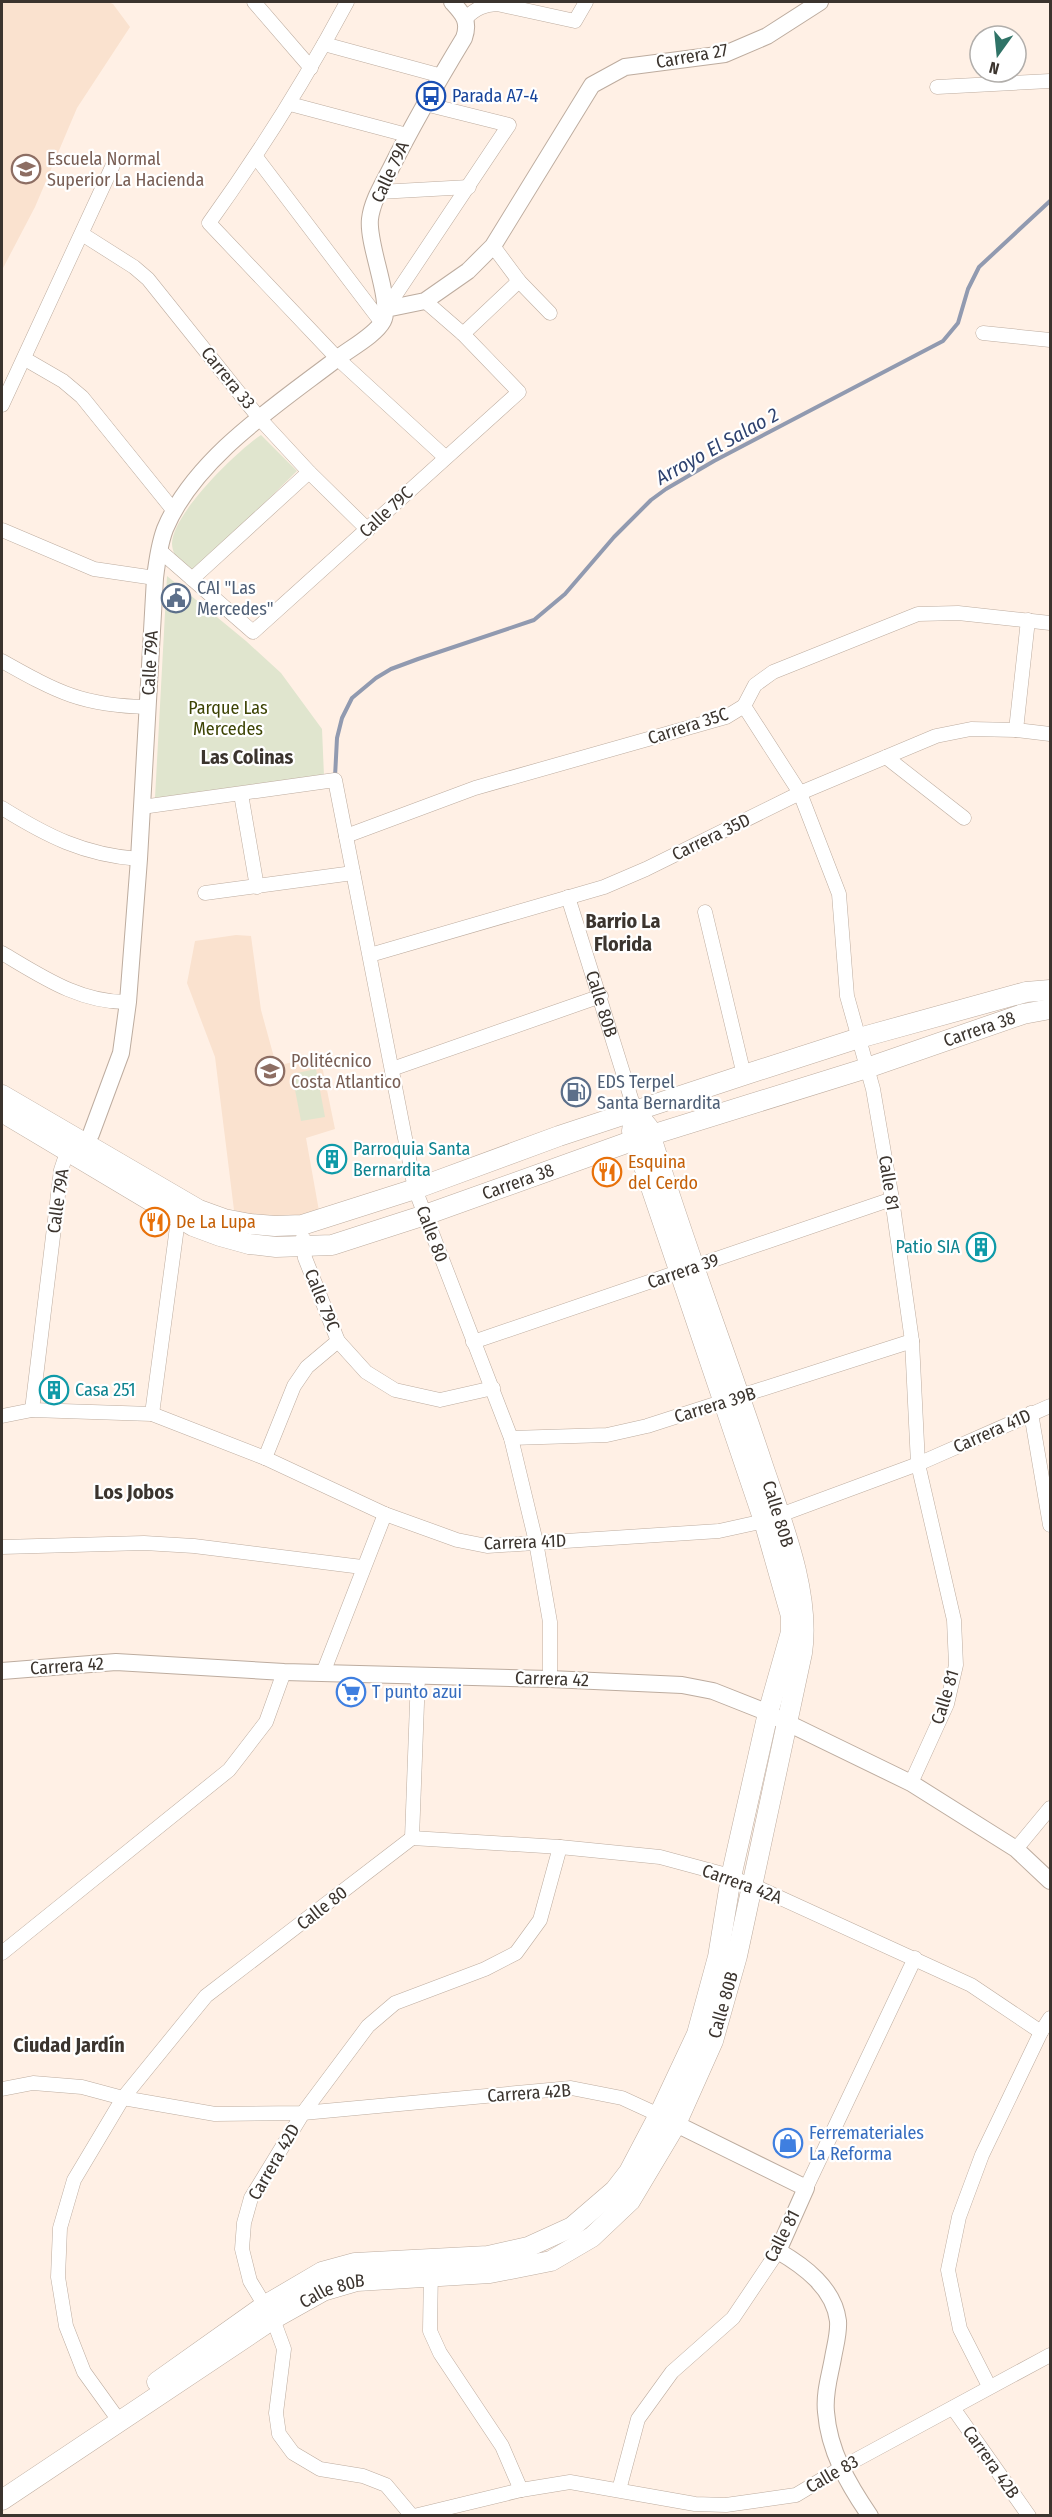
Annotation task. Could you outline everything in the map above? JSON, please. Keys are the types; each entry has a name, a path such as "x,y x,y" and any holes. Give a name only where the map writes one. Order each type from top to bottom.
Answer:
{"main road":[{"name":"Carrera 38","path":"181,1210 250,1224 275,1227 302,1225 415,1189 559,1136 859,1038 1026,992 1050,990"},
{"name":"Carrera 38","path":"2,1095 77,1148 220,1236 249,1244 304,1248 332,1245 425,1215 642,1138 867,1068 1023,1014 1050,1009"},
{"name":"Carrera 38","path":"2,1112 77,1148"},
{"name":"Calle 80B","path":"2,2500 268,2312 323,2291 431,2267 490,2273 551,2261 592,2237 630,2201 667,2120 698,2034 718,1957 731,1878 777,1717 802,1653 805,1620 803,1602 772,1519 642,1138 648,1127 635,1112"},
{"name":"Calle 80B","path":"667,2120 713,2042 734,1967 751,1885 777,1717"},
{"name":"Calle 80B","path":"2,2484 116,2418"}],"street":[{"path":"254,2 311,68"},
{"path":"347,2 290,104 209,223 337,358 445,457"},
{"path":"452,2 466,18 484,5 497,4 575,21 586,2"},
{"name":"Carrera 27","path":"494,246 592,85 624,67 725,54 767,36 820,2"},
{"name":"Calle 79A","path":"32,1410 61,1170 64,1161 91,1134 121,1053 128,1002 139,859 155,578 159,550 174,511 192,484 217,457 260,418 359,343 384,316 370,221 379,192 407,135 464,38 466,18"},
{"path":"324,44 442,76"},
{"path":"937,87 1050,81"},
{"path":"290,104 407,135"},
{"path":"384,316 509,125 425,104"},
{"path":"256,157 384,316"},
{"path":"2,405 113,165"},
{"path":"379,192 469,187"},
{"name":"Carrera 33","path":"82,234 134,267 148,279 260,418 309,472 368,530"},
{"path":"384,316 425,301 468,271 494,246 519,281 550,313"},
{"path":"425,301 463,334 519,281"},
{"path":"983,333 1050,340"},
{"name":"Calle 79C","path":"192,579 253,632 368,530 445,457 519,392 463,334"},
{"path":"25,358 63,381 82,397 174,511"},
{"path":"159,550 192,579 309,472"},
{"path":"2,530 94,569 155,578"},
{"name":"Carrera 35C","path":"346,836 475,788 726,717 744,706 755,685 773,672 918,614 958,613 1050,623"},
{"path":"1016,730 1028,620"},
{"path":"2,661 54,690 79,699 108,705 148,707"},
{"name":"Calle 81","path":"744,706 800,793 839,894 847,996 873,1089 892,1199 912,1341 918,1464 954,1620 956,1665 947,1704 911,1783"},
{"name":"Carrera 35D","path":"370,954 604,887 646,869 800,793 936,736 971,729 1016,730 1050,734"},
{"path":"886,758 964,818"},
{"name":"Calle 80","path":"241,794 335,780 415,1189 511,1438 536,1542 550,1622 550,1678"},
{"path":"142,807 241,794 257,886"},
{"path":"2,808 62,842 105,854 139,859"},
{"path":"205,893 353,873"},
{"name":"Calle 80B","path":"568,897 601,996 635,1112"},
{"path":"705,912 744,1075"},
{"path":"2,953 59,987 86,996 128,1002"},
{"path":"392,1069 601,996"},
{"name":"Carrera 39","path":"473,1342 892,1199"},
{"path":"152,1414 181,1210"},
{"name":"Calle 79C","path":"265,1458 294,1386 307,1367 338,1341 305,1258 302,1225"},
{"path":"338,1341 366,1372 395,1390 440,1400 493,1388"},
{"name":"Carrera 39B","path":"511,1438 606,1435 647,1426 912,1341"},
{"name":"Carrera 41D","path":"2,1416 32,1410 152,1414 265,1458 385,1514 457,1540 487,1546 719,1531 772,1519 918,1464 1050,1406"},
{"path":"1030,1413 1050,1525"},
{"path":"323,1673 362,1567 385,1514"},
{"path":"2,1547 144,1543 194,1546 362,1567"},
{"name":"Carrera 42","path":"2,1671 116,1662 284,1672 550,1678 682,1685 712,1691 777,1717 911,1783 1016,1849 1050,1881"},
{"path":"2,1953 230,1770 266,1722 284,1672"},
{"path":"412,1838 418,1676"},
{"path":"1016,1849 1050,1808"},
{"name":"Calle 80","path":"116,2418 84,2372 66,2326 58,2277 60,2228 74,2180 123,2098 206,1996 412,1838"},
{"name":"Carrera 42A","path":"412,1838 560,1847 660,1857 731,1878 915,1958 971,1985 1041,2032"},
{"name":"Carrera 42D","path":"413,2516 386,2485 363,2476 320,2469 293,2453 279,2434 276,2413 284,2349 268,2312 250,2282 242,2249 244,2223 251,2198 303,2113 368,2025 396,2002 485,1969 516,1953 540,1920 560,1847"},
{"name":"Calle 81","path":"620,2490 638,2419 672,2372 734,2318 777,2251 915,1958"},
{"path":"989,2386 960,2329 948,2270 959,2217 982,2155 1041,2032 1050,2018"},
{"path":"2,2089 33,2083 82,2087 123,2098 215,2114 303,2113"},
{"name":"Carrera 42B","path":"303,2113 571,2088 622,2098 806,2188"},
{"path":"777,2251 812,2274 823,2287 836,2313 838,2325 825,2399 826,2412 832,2446 840,2468 870,2516"},
{"path":"431,2267 430,2331 440,2353 502,2446 521,2490"},
{"name":"Calle 83","path":"413,2516 521,2490 570,2482 620,2490 695,2510 796,2495 840,2468 953,2408 989,2386 1048,2359"},
{"name":"Carrera 42B","path":"953,2408 1029,2516"}],"shaded area":[{"name":"Escuela Normal Superior La Hacienda","path":"2,2 108,2 113,4 130,27 77,108 35,207 2,270"},
{"name":"Politécnico Costa Atlantico","path":"236,935 251,936 261,1010 275,1061 280,1065 320,1056 335,1129 306,1138 319,1211 292,1219 246,1215 234,1210 215,1057 187,983 195,941"}],"green space":[{"path":"261,435 297,471 193,573 174,554 172,544 175,531 208,484"},
{"name":"Parque Las Mercedes","path":"167,576 281,673 322,729 324,776 155,798"},
{"path":"316,1069 325,1117 301,1121 292,1074"}],"waterway":[{"name":"Arroyo El Salao 2","path":"335,777 337,738 342,718 352,698 376,678 391,669 418,659 534,620 565,594 614,537 651,500 666,489 714,461 943,341 958,323 968,289 979,267 1050,201"}],"place":[{"name":"Parada A7-4","path":"431,96"},
{"name":"Escuela Normal Superior La Hacienda","path":"26,169"},
{"name":"CAI \"Las Mercedes\"","path":"176,598"},
{"name":"Politécnico Costa Atlantico","path":"270,1071"},
{"name":"EDS Terpel Santa Bernardita","path":"576,1092"},
{"name":"Parroquia Santa Bernardita","path":"332,1159"},
{"name":"Esquina del Cerdo","path":"607,1172"},
{"name":"De La Lupa","path":"155,1222"},
{"name":"Patio SIA","path":"981,1247"},
{"name":"Casa 251","path":"54,1390"},
{"name":"T punto azui","path":"351,1692"},
{"name":"Ferremateriales La Reforma","path":"788,2143"}],"district":[{"name":"Las Colinas","path":"247,757"},
{"name":"Barrio La Florida","path":"623,932"},
{"name":"Los Jobos","path":"134,1492"},
{"name":"Ciudad Jardín","path":"69,2045"}]}
